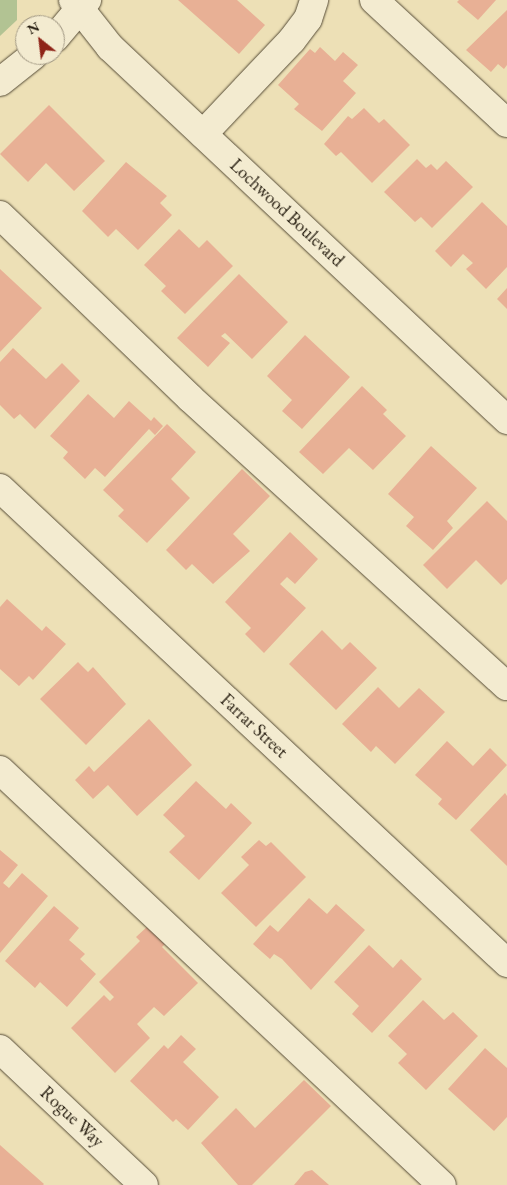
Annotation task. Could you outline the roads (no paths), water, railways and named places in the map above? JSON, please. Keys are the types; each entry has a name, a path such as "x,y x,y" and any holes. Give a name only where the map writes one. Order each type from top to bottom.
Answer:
{"street":[{"path":"203,134 292,40 308,19 314,0"},
{"path":"374,0 507,123"},
{"path":"65,24 80,4"},
{"name":"Lochwood Boulevard","path":"80,4 110,47 507,420"},
{"path":"0,82 21,65"},
{"path":"0,216 190,398 507,686"},
{"name":"Farrar Street","path":"0,488 507,963"},
{"path":"0,770 442,1185"},
{"name":"Rogue Way","path":"0,1049 144,1185"}]}
